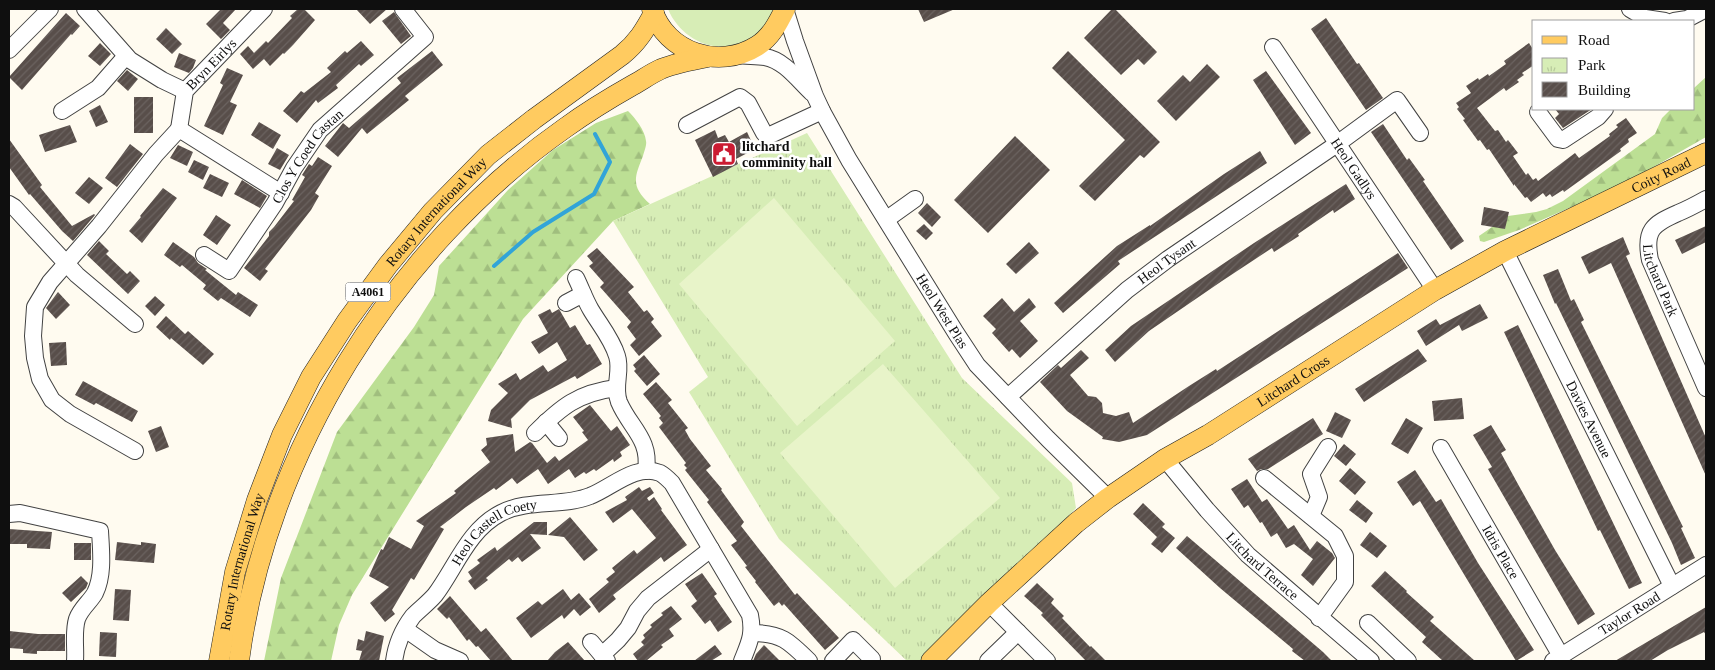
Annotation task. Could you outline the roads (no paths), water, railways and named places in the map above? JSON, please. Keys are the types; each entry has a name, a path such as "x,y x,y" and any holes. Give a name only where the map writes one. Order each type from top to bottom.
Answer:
{"main road":[{"path":"653,11 660,26 681,47 708,57 723,58 737,55 758,45 775,29 785,9"},
{"name":"Rotary International Way","path":"219,661 235,572 257,500 282,435 311,377 347,321 388,265 433,211 488,155 635,44 646,30 653,11"},
{"name":"Rotary International Way","path":"240,661 250,604 263,551 290,475 315,419 337,380 385,306 421,259 499,179 543,143 586,113 660,70 708,57"},
{"name":"Coity Road","path":"1620,196 1705,153"},
{"name":"Litchard Cross","path":"989,603 1062,535 1108,498 1166,459 1208,435 1435,290 1505,251 1620,196"},
{"path":"930,661 989,603"}],"street":[{"path":"10,46 50,9"},
{"path":"85,9 126,56 162,80 185,91"},
{"name":"Bryn Eirlys","path":"179,129 185,91 264,9"},
{"name":"Clos Y Coed Castan","path":"204,255 229,271 320,130 425,37 403,9"},
{"name":"Heol West Plas","path":"785,9 794,41 819,104 849,160 887,219 935,301 977,364 1108,498"},
{"path":"1630,9 1644,19"},
{"path":"1680,20 1687,19 1706,9"},
{"name":"Heol Gadlys","path":"1273,48 1435,290"},
{"name":"Heol West Plas","path":"737,55 766,57 775,61 786,68 819,104"},
{"path":"62,111 98,88 126,56"},
{"path":"686,125 740,97 748,103 764,133 768,136 819,104"},
{"name":"Heol Tysant","path":"1008,397 1127,290 1168,259 1337,144 1397,100 1420,133"},
{"path":"1538,112 1558,139 1564,140 1598,117 1604,110"},
{"path":"135,451 70,414 52,400 40,379 35,358 33,336 35,307 50,282 179,129 281,192"},
{"path":"887,219 915,199"},
{"name":"Litchard Park","path":"1704,377 1650,260 1648,249 1650,232 1658,222 1706,199"},
{"path":"9,204 78,275 135,324"},
{"name":"Davies Avenue","path":"1505,251 1672,586"},
{"path":"576,278 589,307 613,343 618,359 616,388 619,401 646,449 648,460 646,471 662,474 672,483 750,615 752,632 742,661"},
{"path":"566,303 584,294"},
{"path":"535,433 557,411 574,400 600,390 616,388"},
{"path":"546,422 559,438"},
{"path":"1307,512 1319,496 1311,474 1328,447"},
{"name":"Idris Place","path":"1441,448 1557,659"},
{"name":"Litchard Terrace","path":"1166,459 1207,510 1248,555 1371,661"},
{"name":"Heol Castell Coety","path":"394,661 395,652 405,629 413,617 434,596 470,540 485,524 502,512 525,505 589,497 637,473 646,471"},
{"path":"1264,478 1335,536 1345,556 1345,582 1319,618"},
{"path":"9,514 20,513 100,531 101,556 98,584 94,594 81,609 76,621 75,661"},
{"path":"591,642 604,658 628,628 637,611 648,598 711,549"},
{"name":"Taylor Road","path":"1557,659 1706,565"},
{"path":"989,603 1047,661"},
{"path":"1368,623 1408,661"},
{"path":"405,629 435,650 460,661"},
{"path":"752,632 780,636 794,646 809,661"},
{"path":"988,661 1018,632"},
{"path":"834,661 853,640 872,659"}],"waterway":[{"path":"494,266 533,232 594,194 610,162 595,134"}],"place":[{"name":"litchard comminity hall","path":"724,154"}]}
